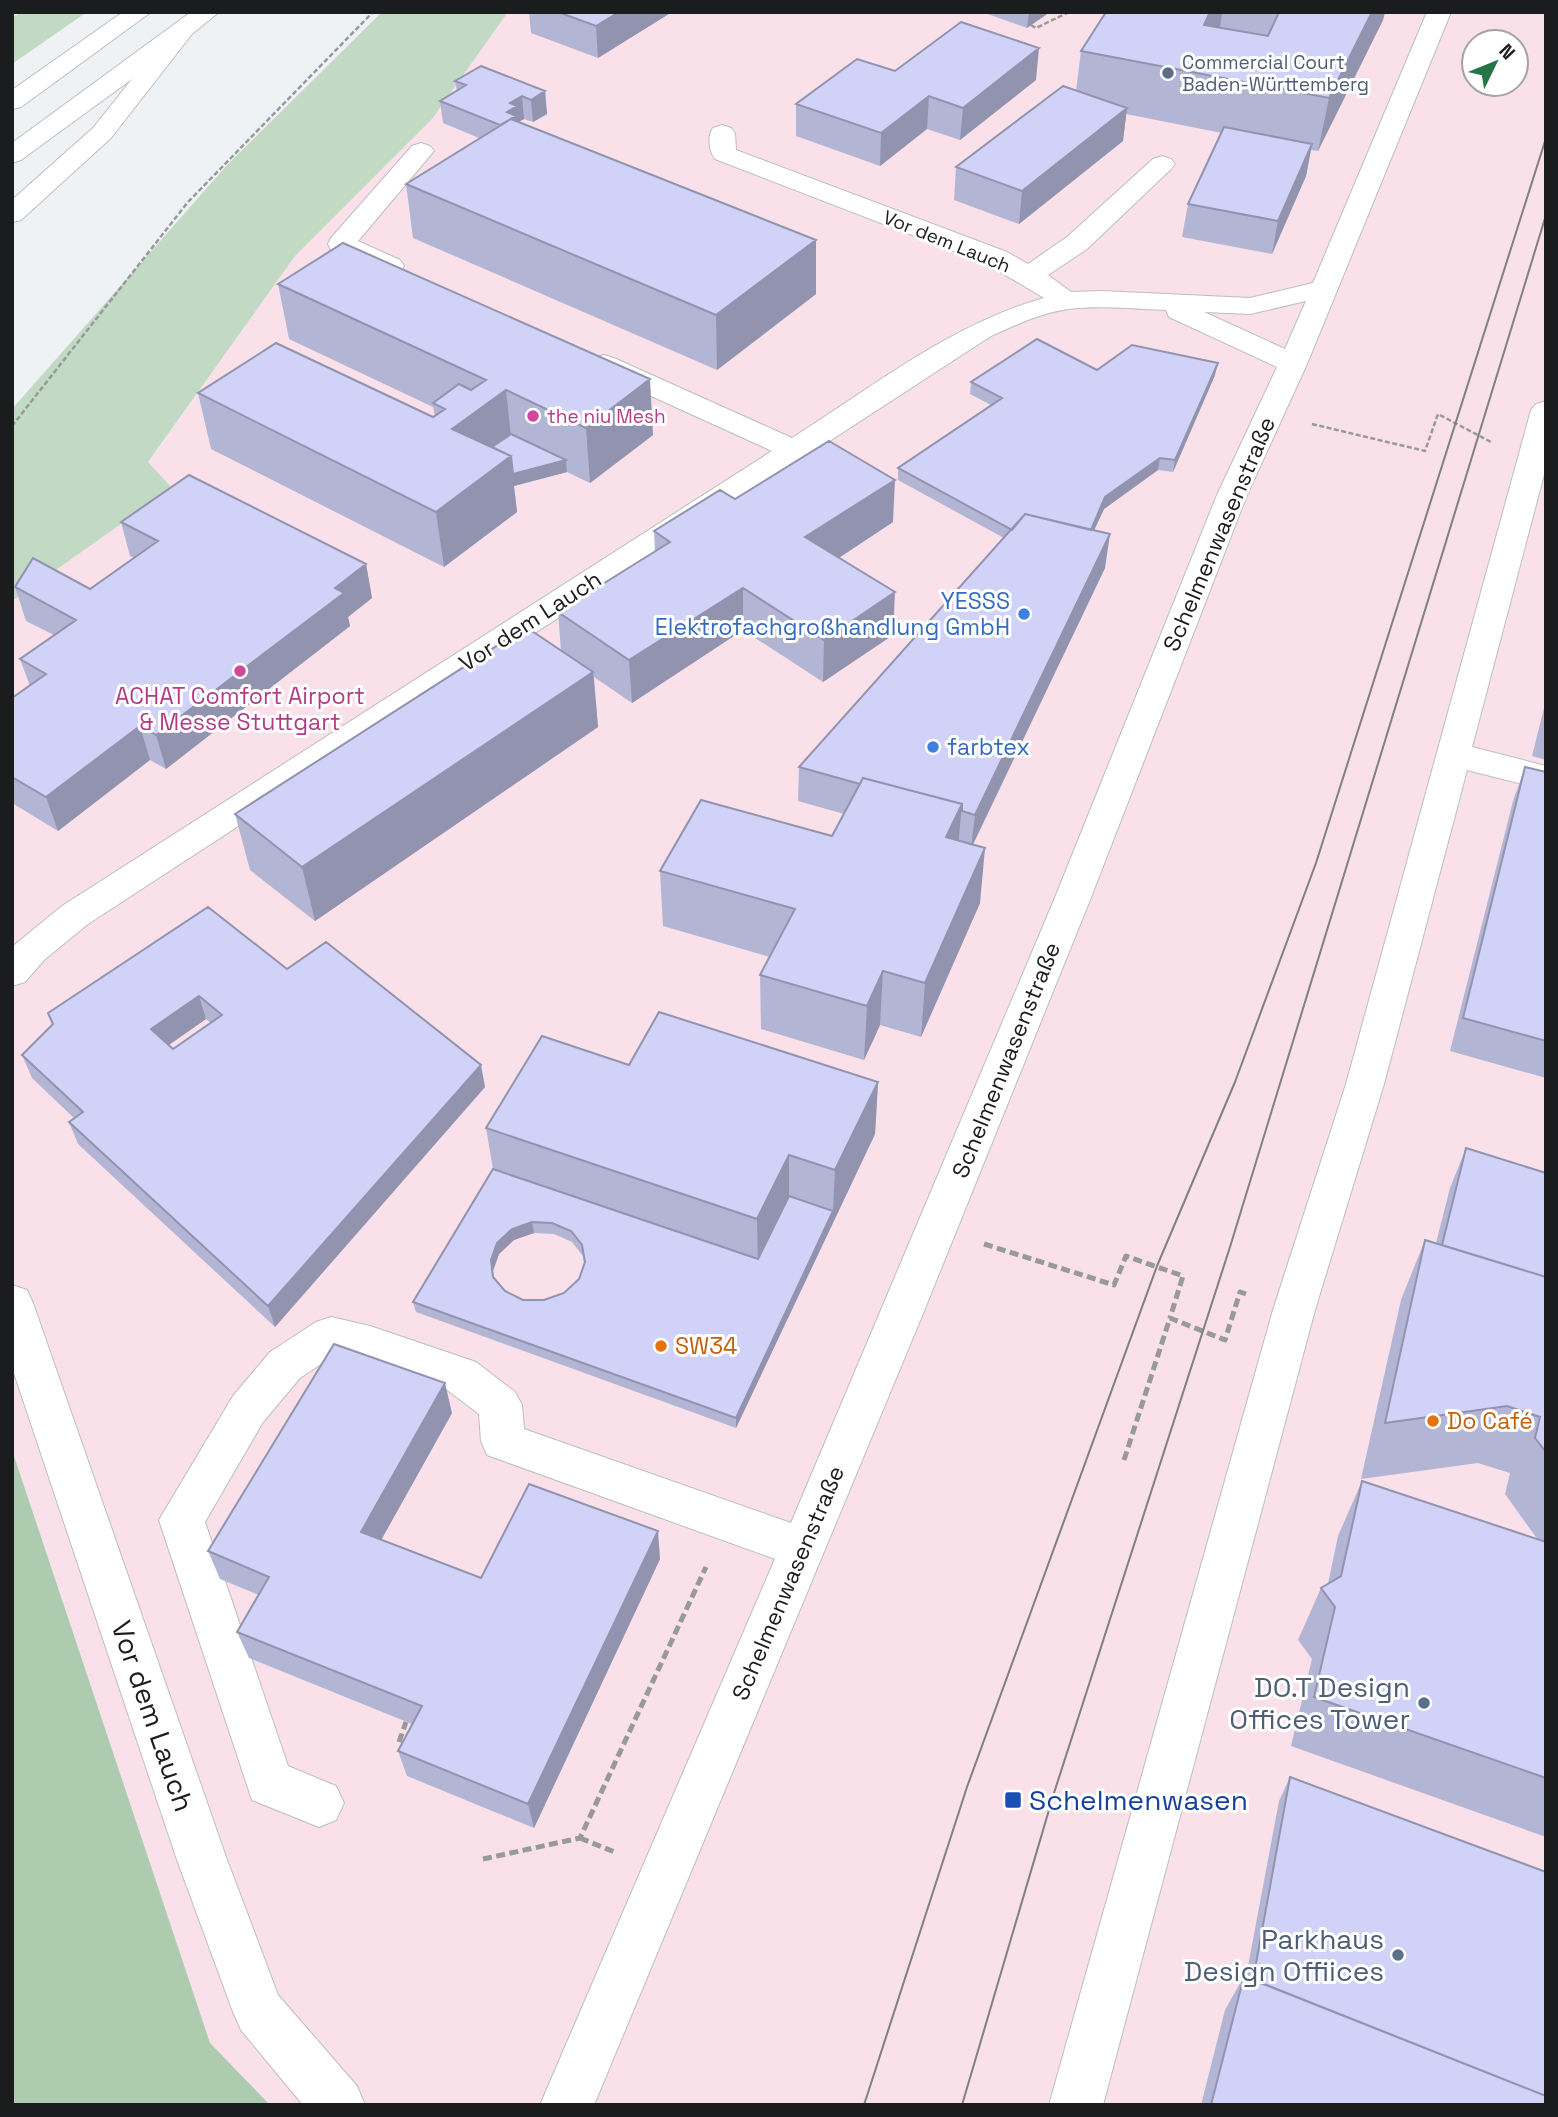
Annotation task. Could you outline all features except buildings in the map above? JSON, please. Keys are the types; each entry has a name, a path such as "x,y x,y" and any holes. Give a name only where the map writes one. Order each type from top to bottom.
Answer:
{"main road":[{"path":"12,102 139,12"},
{"path":"12,155 207,12"},
{"name":"Schelmenwasenstraße","path":"567,2105 937,1229 1072,900 1232,495 1325,288 1431,14"},
{"path":"12,214 102,133 183,30"},
{"name":"Vor dem Lauch","path":"722,134 724,154 997,258 1065,301"},
{"path":"416,278 341,244 421,151"},
{"path":"1028,276 1077,243 1163,164"},
{"name":"Vor dem Lauch","path":"12,972 31,950 75,915 981,330 1017,314 1065,301 1102,299 1250,306 1325,288"},
{"name":"Vor dem Lauch","path":"1154,302 1193,317 1293,364"},
{"path":"580,353 793,450"},
{"path":"1076,2105 1294,1310 1365,1084 1452,754 1533,505 1541,425"},
{"path":"1452,754 1546,778"},
{"name":"Vor dem Lauch","path":"12,1303 201,1857 259,2012 338,2105"},
{"path":"319,1803 269,1783 182,1520 248,1409 285,1365 331,1335 370,1344 461,1375 500,1405 503,1441 802,1548"}],"path":[{"path":"12,426 188,202 373,12"},
{"path":"1031,25 1036,28 1069,12"},
{"path":"1270,415 1425,451 1438,414 1499,447 1503,431 1541,425"},
{"path":"937,1229 1114,1285 1126,1256 1183,1276 1124,1460"},
{"path":"1170,1318 1225,1340"},
{"path":"483,1859 580,1838 727,1522"},
{"path":"399,1742 406,1722"}],"shaded area":[{"path":"508,12 1546,12 1546,2105 270,2105 210,2043 12,1450 12,601 172,488 148,463 295,256 432,119"}],"green space":[{"path":"23,12 87,12 12,64 12,17"},
{"path":"382,12 508,12 432,119 295,256 148,462 172,488 12,601 12,409 228,164"},
{"path":"12,1450 210,2043 270,2105 12,2105"}],"tram line":[{"path":"864,2105 967,1787 1157,1266 1235,1082 1316,863 1546,138"},
{"path":"962,2105 1054,1793 1230,1247 1546,215"}],"place":[{"name":"Commercial Court Baden-Württemberg","path":"1168,73"},
{"name":"the niu Mesh","path":"533,416"},
{"name":"YESSS Elektrofachgroßhandlung GmbH","path":"1024,614"},
{"name":"ACHAT Comfort Airport & Messe Stuttgart","path":"240,671"},
{"name":"farbtex","path":"933,747"},
{"name":"SW34","path":"661,1346"},
{"name":"Do Café","path":"1433,1421"},
{"name":"DO.T Design Offices Tower","path":"1424,1703"},
{"name":"Schelmenwasen","path":"1013,1800"},
{"name":"Parkhaus Design Offiices","path":"1398,1955"}]}
